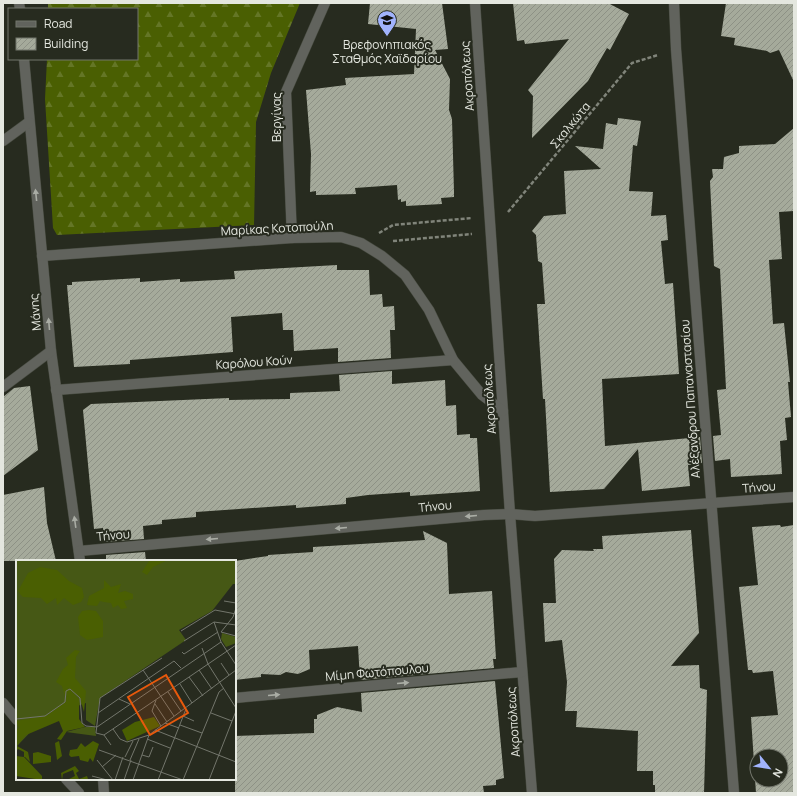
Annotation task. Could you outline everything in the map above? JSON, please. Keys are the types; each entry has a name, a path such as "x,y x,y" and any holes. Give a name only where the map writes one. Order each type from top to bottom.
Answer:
{"street":[{"name":"Βεργίνας","path":"292,238 286,92 325,3"},
{"name":"Ακροπόλεως","path":"475,3 510,514 532,793"},
{"name":"Αλέξανδρου Παπαναστασίου","path":"674,3 676,49 734,793"},
{"name":"Μάνης","path":"24,60 56,390 80,556"},
{"path":"3,141 29,122"},
{"name":"Μαρίκας Κοτοπούλη","path":"42,256 292,238 346,238 361,243 382,256 405,275 429,310 453,360 482,395 503,411"},
{"path":"3,387 52,351"},
{"name":"Καρόλου Κούν","path":"56,390 453,360"},
{"name":"Τήνου","path":"80,556 510,514 535,516 794,497"},
{"name":"Μίμη Φωτόπουλου","path":"236,698 522,672"},
{"path":"3,703 16,719"},
{"path":"67,780 79,793"},
{"path":"103,780 104,793"}],"path":[{"name":"Σκαλκώτα","path":"491,232 632,64 676,49"},
{"path":"393,225 490,216"},
{"path":"396,241 491,232"}],"green space":[{"path":"48,3 300,3 271,73 256,122 254,225 57,235 53,228 45,99 47,60 138,60 138,8 48,8"}],"building":[{"path":"370,3 442,3 448,49 435,50 450,79 449,110 452,119 454,197 441,198 442,204 406,206 406,201 401,202 401,199 398,200 397,185 355,188 356,194 316,195 316,191 310,192 311,154 306,90 346,85 345,78 414,74 416,29 368,24"},
{"path":"513,3 608,3 629,14 610,50 607,48 588,81 532,138 533,96 528,90 569,39 525,44 524,40 517,41"},
{"path":"726,3 794,3 794,82 779,50 770,53 767,51 734,45 735,38 721,36"},
{"path":"618,118 641,121 637,146 633,145 629,191 653,192 651,216 666,215 668,240 661,241 665,284 673,283 679,374 602,379 605,446 700,437 702,463 688,465 690,486 642,491 638,449 604,489 550,492 545,399 543,399 537,304 545,304 542,263 538,261 536,235 532,231 544,216 566,214 564,171 601,169 575,146 603,149 606,123 617,125"},
{"path":"794,128 794,211 779,212 782,259 769,260 773,324 784,323 790,382 788,382 791,417 785,418 787,440 780,441 782,474 731,477 730,459 715,461 713,436 721,435 717,390 726,389 720,269 714,266 710,181 713,177 712,169 723,169 724,157 739,153 739,146 775,144"},
{"path":"337,265 337,270 369,270 370,295 382,294 383,307 394,306 395,330 390,330 391,358 338,362 338,348 294,351 293,330 283,330 282,313 231,317 233,352 130,360 130,364 74,367 67,285 72,285 72,282 140,278 140,282 180,279 180,282 235,279 234,271"},
{"path":"392,371 392,384 445,380 446,406 456,405 457,435 470,434 470,438 477,438 480,491 410,496 410,492 368,495 346,498 346,504 296,508 296,505 196,512 196,517 162,520 162,524 143,526 144,539 104,542 103,528 94,529 83,410 91,404 229,398 229,400 290,399 290,393 340,391 339,375"},
{"path":"30,386 38,450 3,476 3,397 14,388"},
{"path":"44,487 47,523 56,560 3,561 3,495"},
{"path":"780,525 781,527 794,525 794,793 756,793 756,788 789,788 789,748 753,748 751,717 778,715 773,671 753,673 752,670 748,670 739,587 758,585 752,527"},
{"path":"691,530 699,633 671,666 699,665 700,688 707,690 704,793 655,793 655,785 653,785 653,771 637,771 638,731 576,727 577,711 565,711 567,682 562,640 545,642 543,603 556,603 554,559 562,550 594,551 593,549 603,549 602,536"},
{"path":"423,531 447,543 449,594 492,591 496,659 493,659 494,668 360,680 358,646 309,650 310,669 298,674 286,672 280,675 261,674 261,677 236,680 236,561 268,555 313,552 313,547 425,540"},
{"path":"145,552 146,560 106,560 106,555"},
{"path":"495,681 504,778 496,780 496,785 483,786 484,793 235,793 236,736 314,733 314,719 317,719 317,715 337,707 362,712 361,693"}],"place":[{"name":"Βρεφονηπιακός Σταθμός Χαϊδαρίου","path":"387,37"}]}
